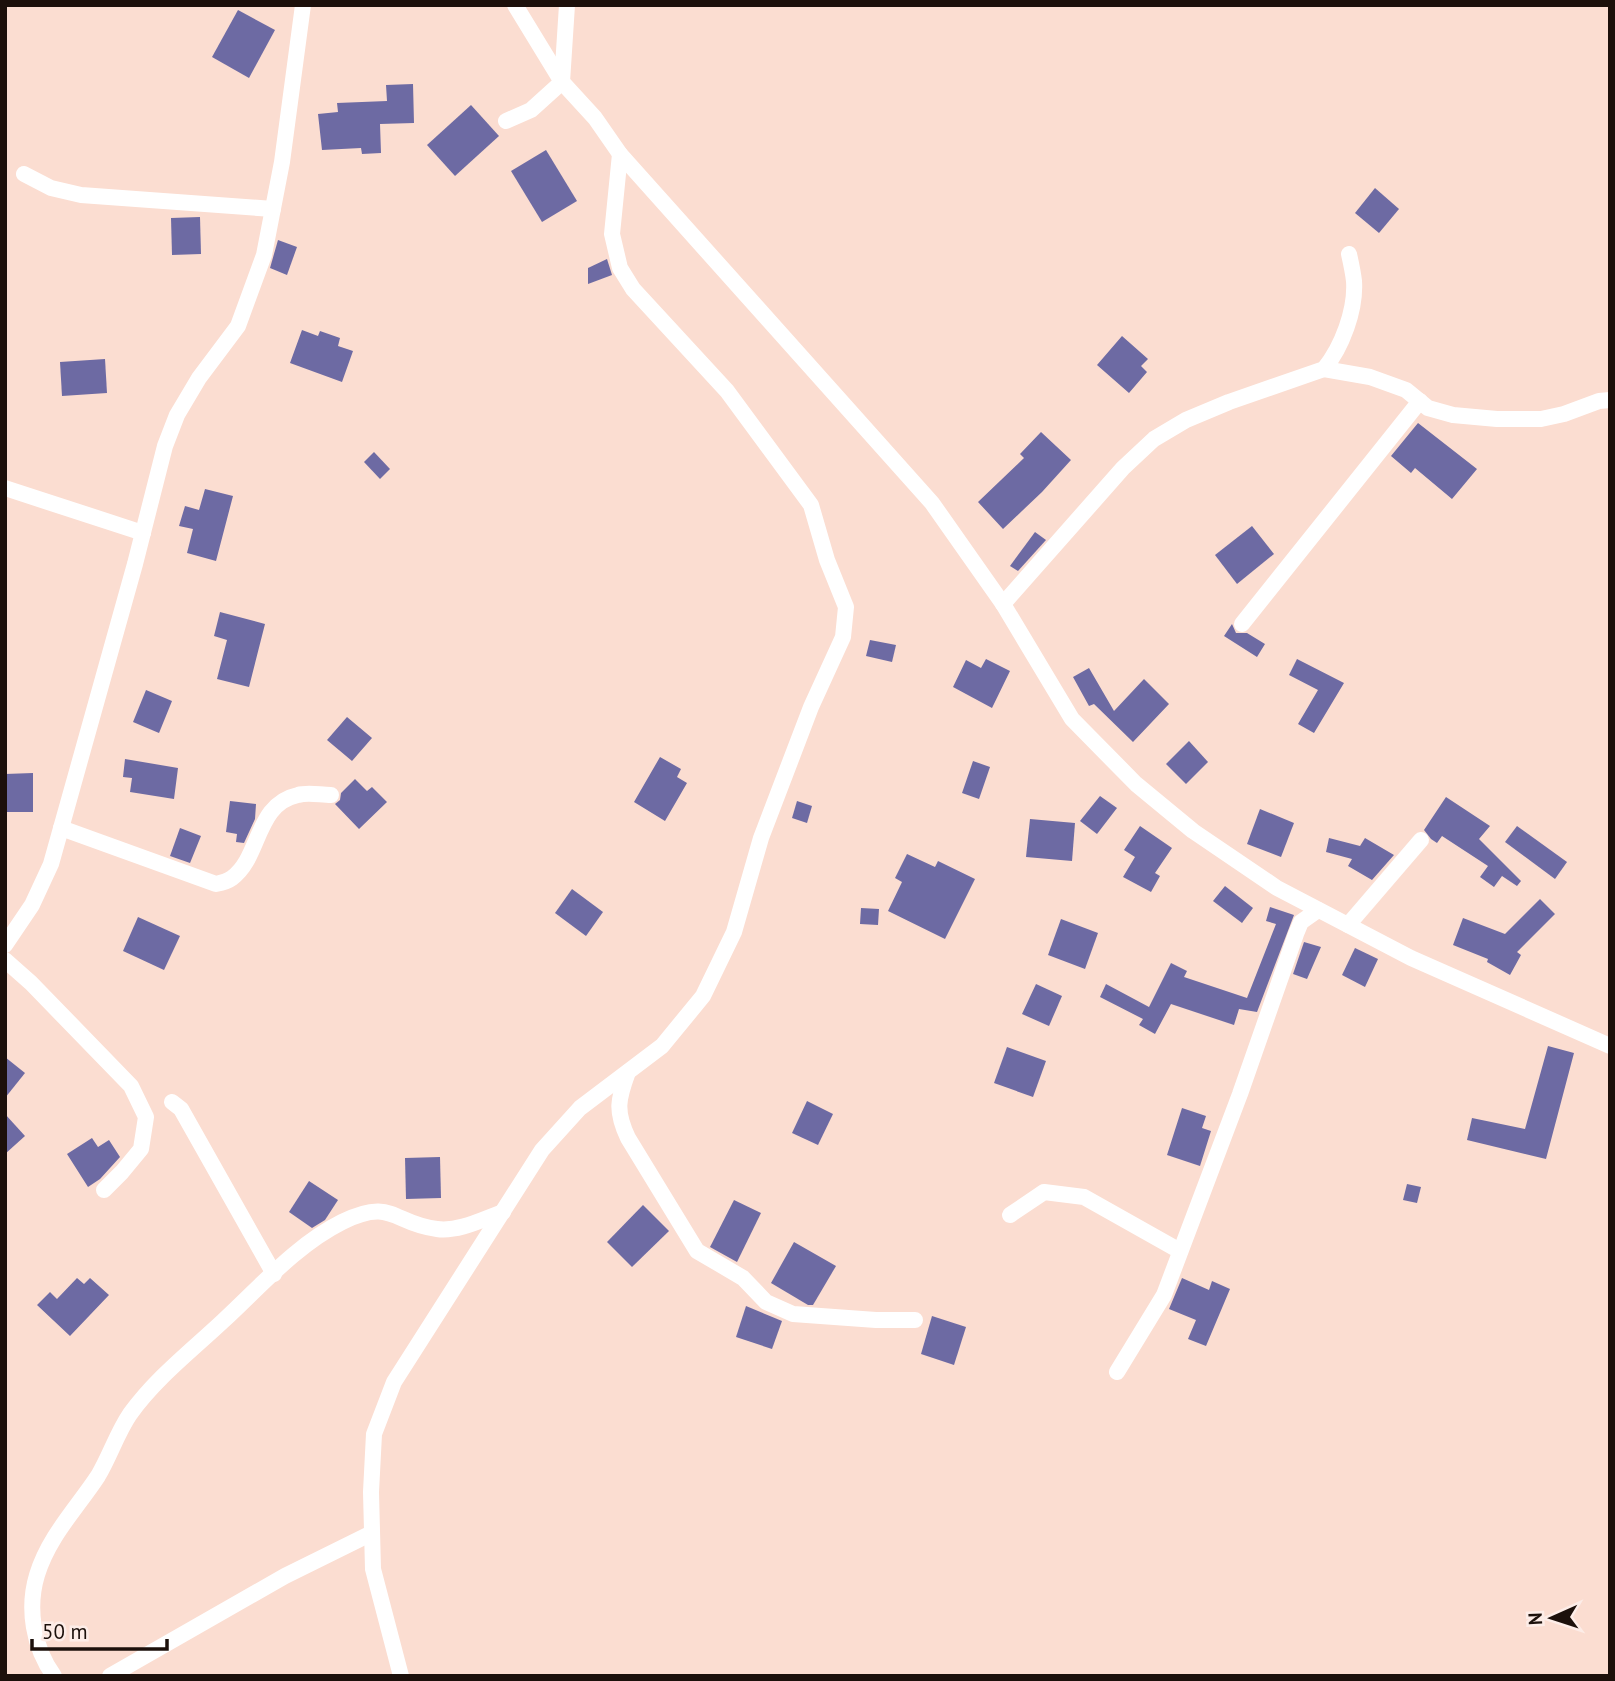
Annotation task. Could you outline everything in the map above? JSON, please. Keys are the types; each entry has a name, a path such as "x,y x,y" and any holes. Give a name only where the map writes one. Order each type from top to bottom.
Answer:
{"street":[{"path":"5,945 32,905 51,864 165,446 177,415 199,378 238,326 264,255 282,162 303,5"},
{"path":"515,5 562,82 595,118 620,154 932,503 1003,604 1072,719 1136,784 1203,838 1277,888 1411,958 1610,1046"},
{"path":"506,121 531,110 562,82 567,5"},
{"path":"401,1676 373,1569 371,1492 374,1434 394,1382 542,1150 580,1108 662,1046 703,996 734,932 761,838 811,708 843,637 846,607 827,560 811,505 727,391 633,289 620,268 612,234 620,154"},
{"path":"24,174 51,188 81,195 273,209"},
{"path":"1324,369 1331,361 1349,319 1354,283 1349,254"},
{"path":"1003,604 1123,468 1154,439 1186,420 1229,402 1324,369 1370,377 1406,390 1428,408 1453,415 1541,419 1610,400"},
{"path":"1242,624 1420,401"},
{"path":"5,488 143,533"},
{"path":"61,828 216,884 231,879 243,865 270,812 282,800 299,794 331,795"},
{"path":"1348,925 1421,840"},
{"path":"1117,1372 1164,1295 1240,1094 1296,934 1301,922 1318,910"},
{"path":"5,960 31,983 131,1086 146,1116 141,1149 104,1190"},
{"path":"628,1072 619,1095 619,1119 697,1251 743,1278 766,1302 793,1314 915,1320"},
{"path":"172,1102 181,1109 274,1274"},
{"path":"1010,1215 1044,1192 1084,1197 1180,1251"},
{"path":"54,1676 35,1639 33,1607 36,1576 48,1546 99,1475 128,1418 151,1387 306,1245 340,1223 377,1210 390,1212 423,1226 446,1229 462,1227 503,1212"},
{"path":"110,1676 285,1576 372,1533"}],"building":[{"path":"238,10 275,30 249,78 212,57"},
{"path":"413,84 414,123 380,124 381,153 362,154 361,148 322,150 318,114 338,112 337,103 387,101 386,85"},
{"path":"471,105 499,136 455,176 427,145"},
{"path":"546,150 577,201 542,222 511,171"},
{"path":"1375,188 1399,209 1379,233 1355,213"},
{"path":"200,217 201,254 172,255 171,218"},
{"path":"278,240 297,247 287,275 270,268"},
{"path":"607,259 612,275 588,284 588,268"},
{"path":"302,330 318,336 320,331 340,338 338,346 353,351 342,382 290,363"},
{"path":"1122,336 1148,359 1141,366 1147,372 1129,393 1097,365"},
{"path":"105,359 107,393 62,396 60,362"},
{"path":"1418,423 1477,469 1452,499 1415,468 1411,473 1391,456"},
{"path":"1041,432 1071,460 1003,529 978,502 1024,458 1020,454"},
{"path":"374,452 390,469 380,479 364,462"},
{"path":"205,489 233,496 216,561 187,553 193,529 179,526 185,506 199,510"},
{"path":"1252,526 1274,554 1237,584 1215,555"},
{"path":"1035,532 1046,540 1018,571 1010,566"},
{"path":"220,612 265,624 249,687 217,679 227,640 214,636"},
{"path":"1232,624 1236,633 1247,633 1265,644 1257,657 1224,636"},
{"path":"870,640 896,645 892,662 866,656"},
{"path":"986,659 1010,671 992,708 953,687 966,660 981,668"},
{"path":"1297,659 1344,683 1314,733 1298,724 1318,690 1289,675"},
{"path":"1089,668 1114,711 1144,679 1169,704 1133,742 1094,704 1089,706 1073,677"},
{"path":"146,690 172,701 159,733 133,722"},
{"path":"347,717 372,738 352,761 327,740"},
{"path":"1189,741 1208,762 1186,784 1166,764"},
{"path":"660,757 681,769 677,777 687,783 665,821 634,802"},
{"path":"125,759 178,768 174,799 130,792 132,778 123,777"},
{"path":"973,761 990,767 979,799 962,793"},
{"path":"33,773 33,812 5,812 5,774"},
{"path":"355,779 367,791 372,787 387,802 359,829 335,804 340,800 341,793"},
{"path":"1100,796 1117,808 1097,834 1080,821"},
{"path":"1446,797 1490,826 1479,839 1521,881 1517,886 1502,876 1494,887 1480,877 1488,866 1442,836 1437,843 1431,839 1424,830"},
{"path":"230,801 256,804 255,819 244,843 236,842 237,834 226,832"},
{"path":"797,801 812,806 807,823 792,818"},
{"path":"1260,809 1294,823 1281,857 1247,844"},
{"path":"1030,819 1075,823 1072,861 1026,857"},
{"path":"1140,826 1172,848 1155,873 1160,876 1151,892 1123,877 1135,857 1124,850"},
{"path":"1517,826 1567,862 1555,879 1505,842"},
{"path":"180,828 201,836 190,863 170,856"},
{"path":"1329,838 1360,846 1365,838 1394,855 1372,880 1348,866 1352,859 1326,852"},
{"path":"907,854 935,867 938,861 975,879 945,939 888,911 902,882 895,878"},
{"path":"1225,886 1253,908 1242,923 1213,901"},
{"path":"572,889 603,912 586,936 555,913"},
{"path":"1540,899 1555,914 1517,952 1521,955 1510,975 1487,962 1488,959 1453,945 1463,918 1505,934"},
{"path":"1270,907 1294,915 1257,1012 1239,1009 1234,1025 1171,1004 1155,1034 1139,1025 1143,1019 1100,997 1106,984 1149,1007 1171,963 1187,971 1184,977 1247,998 1276,924 1266,921"},
{"path":"861,908 879,909 878,925 860,924"},
{"path":"138,917 180,936 164,970 123,951"},
{"path":"1061,919 1098,933 1085,969 1048,955"},
{"path":"1304,942 1321,947 1307,979 1293,974"},
{"path":"1355,948 1378,959 1365,987 1342,975"},
{"path":"1036,984 1062,996 1049,1026 1022,1014"},
{"path":"1548,1046 1574,1053 1546,1159 1467,1140 1472,1118 1525,1129"},
{"path":"1007,1047 1046,1061 1033,1097 994,1083"},
{"path":"5,1057 25,1073 5,1098"},
{"path":"807,1101 833,1114 818,1145 792,1133"},
{"path":"1182,1108 1206,1116 1202,1128 1211,1131 1200,1166 1167,1155"},
{"path":"5,1114 25,1136 5,1154"},
{"path":"92,1138 98,1147 109,1140 120,1157 100,1179 88,1187 67,1154"},
{"path":"440,1157 441,1198 406,1199 405,1158"},
{"path":"309,1181 338,1200 325,1220 312,1228 289,1212"},
{"path":"1407,1184 1421,1187 1417,1203 1403,1200"},
{"path":"734,1200 761,1213 737,1262 710,1247"},
{"path":"643,1205 669,1231 632,1267 607,1242"},
{"path":"794,1242 836,1266 813,1305 808,1305 771,1283"},
{"path":"77,1278 84,1284 90,1278 109,1295 70,1336 37,1305 50,1292 57,1299"},
{"path":"1182,1278 1209,1290 1212,1281 1230,1289 1206,1346 1188,1339 1196,1320 1169,1309"},
{"path":"746,1306 782,1321 772,1349 736,1337"},
{"path":"932,1316 966,1327 954,1365 921,1354"}]}
